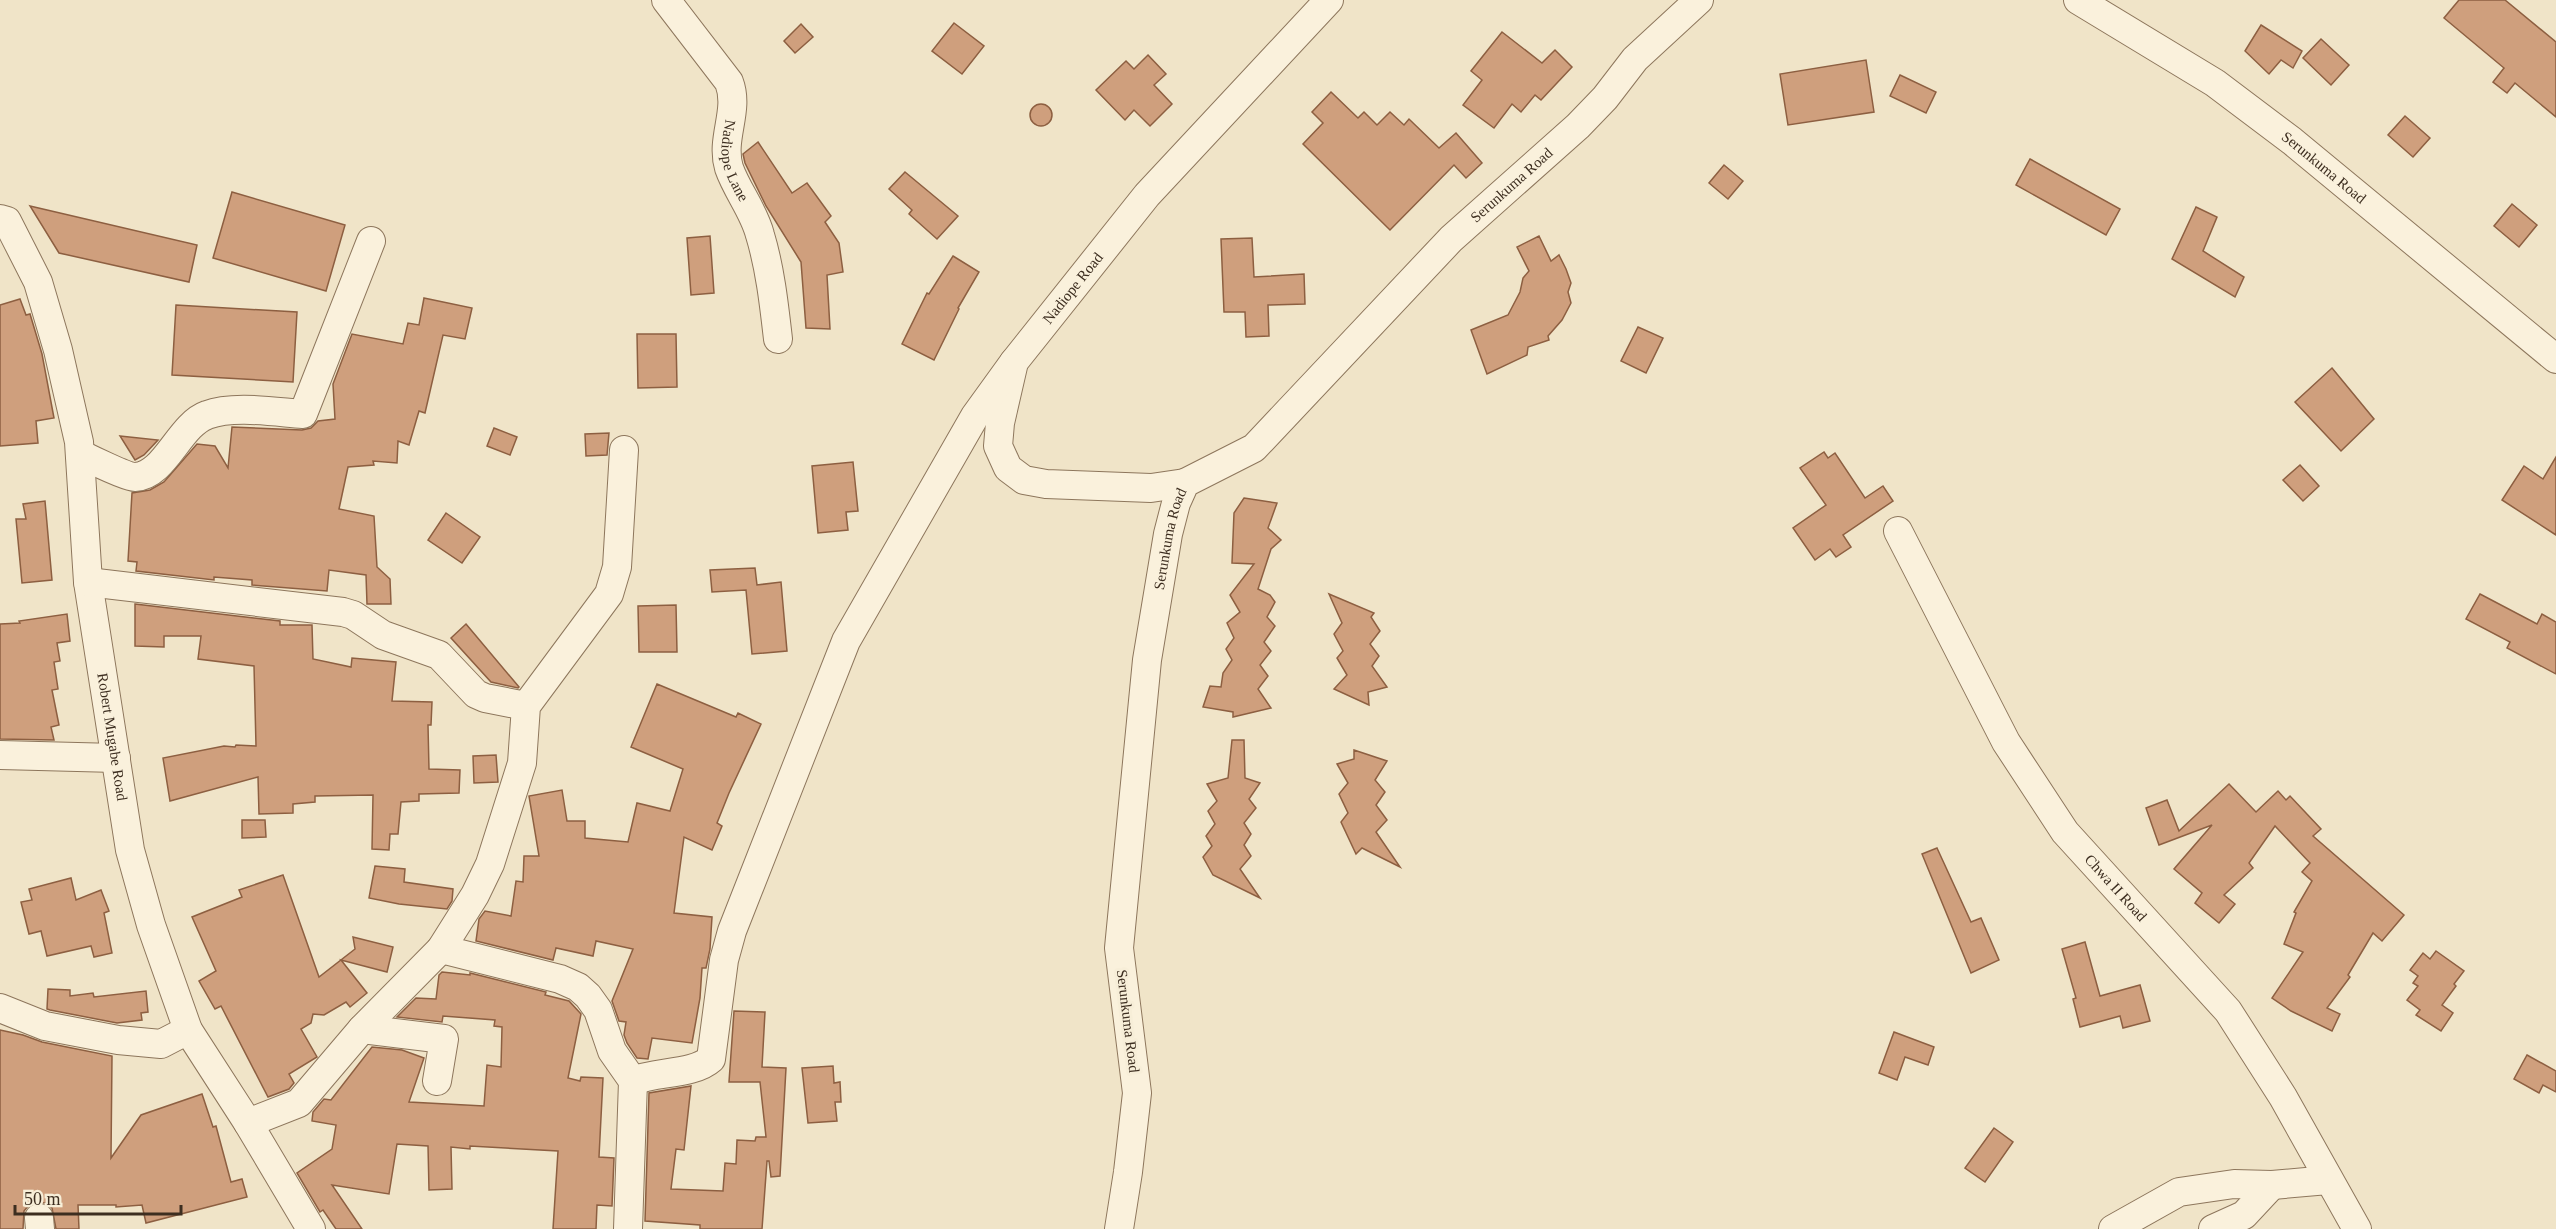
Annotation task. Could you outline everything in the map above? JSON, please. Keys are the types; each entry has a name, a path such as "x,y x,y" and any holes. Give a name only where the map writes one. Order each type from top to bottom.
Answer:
{"street":[{"name":"Nadiope Lane","path":"666,0 729,82 734,94 726,144 729,167 760,233 773,291 778,339"},
{"name":"Nadiope Road","path":"1185,483 1152,488 1024,480 1008,468 998,446 1000,423 1014,362 1147,195 1329,0"},
{"name":"Serunkuma Road","path":"1119,1229 1137,1093 1119,948 1147,660 1168,534 1176,503 1185,483 1254,448 1451,239 1578,126 1605,98 1635,59 1699,0"},
{"name":"Serunkuma Road","path":"2078,0 2215,83 2292,141 2556,359"},
{"name":"Robert Mugabe Road","path":"0,219 6,221 38,282 58,350 80,442 88,582 130,850 151,925 188,1030 248,1123 310,1229"},
{"path":"80,454 134,477 149,473 164,459 186,430 205,415 225,410 303,414 371,241"},
{"path":"633,1081 645,1076 698,1067 711,1059 724,960 732,931 846,641 975,416 1014,362"},
{"path":"248,1123 299,1103 362,1029 441,949 475,895 490,864 522,763 526,706 609,594 617,567 624,450"},
{"name":"Chwa II Road","path":"1898,531 2006,742 2045,802 2065,832 2228,1011 2283,1097 2357,1229"},
{"path":"88,582 343,612 353,615 383,635 439,655 476,694 526,706"},
{"path":"0,755 116,758"},
{"path":"441,949 560,979 578,987 598,1010 612,1051 633,1081 628,1229"},
{"path":"0,1008 45,1026 139,1042 161,1044 188,1030"},
{"path":"362,1029 444,1040 437,1082"},
{"path":"2113,1229 2179,1192 2234,1185 2272,1185 2328,1180"},
{"path":"2213,1229 2244,1215 2272,1185"}],"building":[{"path":"2459,0 2505,0 2556,42 2556,117 2515,83 2507,93 2493,82 2504,68 2444,18"},
{"path":"954,23 984,46 962,74 932,51"},
{"path":"801,24 813,37 795,53 784,41"},
{"path":"2261,25 2302,51 2293,68 2281,60 2269,74 2245,51"},
{"path":"1502,32 1542,63 1555,50 1572,67 1541,100 1535,95 1521,112 1512,104 1494,128 1463,105 1482,80 1471,71"},
{"path":"2321,39 2349,65 2331,85 2303,58"},
{"path":"1148,55 1166,74 1154,85 1172,104 1150,126 1134,110 1125,120 1096,90 1126,61 1134,69"},
{"path":"1866,60 1874,112 1788,125 1780,74"},
{"path":"1900,75 1936,92 1926,113 1890,96"},
{"path":"1331,92 1358,118 1364,112 1377,125 1390,112 1404,125 1409,119 1439,148 1456,133 1482,163 1466,178 1454,165 1390,230 1303,144 1323,123 1312,112"},
{"path":"1041,104 1049,107 1052,115 1049,123 1041,126 1033,123 1030,115 1033,107"},
{"path":"2405,116 2430,138 2413,157 2388,135"},
{"path":"758,142 792,193 807,183 831,216 825,222 839,243 843,272 827,275 830,329 806,328 801,262 766,206 745,163 743,154"},
{"path":"2030,159 2120,209 2106,235 2016,185"},
{"path":"1724,165 1743,181 1728,199 1709,183"},
{"path":"905,172 958,216 937,239 909,214 912,210 889,189"},
{"path":"232,192 345,225 326,291 213,258"},
{"path":"2512,204 2537,225 2519,247 2494,226"},
{"path":"30,206 197,245 189,282 59,253"},
{"path":"2196,207 2217,217 2203,251 2244,277 2235,297 2172,259"},
{"path":"710,236 714,293 691,295 687,238"},
{"path":"1539,236 1551,261 1559,255 1566,269 1571,283 1568,292 1571,303 1562,320 1548,336 1549,340 1528,347 1527,355 1487,374 1471,330 1508,315 1520,292 1523,278 1529,271 1517,247"},
{"path":"1252,238 1254,277 1304,274 1305,304 1268,305 1269,336 1246,337 1245,312 1224,312 1221,239"},
{"path":"953,256 979,272 958,308 934,360 902,344 927,293 929,294"},
{"path":"424,298 472,308 465,339 443,335 425,413 419,411 409,445 398,441 397,463 373,461 374,465 348,467 339,509 374,516 377,567 390,579 391,604 367,604 366,575 329,570 327,591 252,585 252,580 214,577 214,580 136,571 137,562 128,561 132,493 150,490 164,482 197,444 215,446 228,468 232,427 302,430 311,428 318,421 335,419 333,384 352,334 403,344 408,323 419,325"},
{"path":"20,299 26,315 30,314 42,354 54,418 36,421 38,443 0,446 0,305"},
{"path":"176,305 297,312 293,382 172,375"},
{"path":"1638,327 1663,338 1646,373 1621,361"},
{"path":"637,334 676,334 677,387 638,388"},
{"path":"2332,368 2374,419 2341,451 2295,402"},
{"path":"494,428 517,437 510,455 487,446"},
{"path":"609,433 607,455 586,456 585,434"},
{"path":"120,436 158,440 144,455 135,460"},
{"path":"1824,452 1828,458 1835,453 1865,498 1883,486 1893,501 1843,535 1851,547 1836,557 1830,549 1815,560 1793,528 1826,505 1800,468"},
{"path":"2556,457 2556,535 2502,500 2524,466 2543,479"},
{"path":"853,462 858,511 846,512 848,530 818,533 812,466"},
{"path":"2300,465 2319,486 2303,501 2283,480"},
{"path":"1244,498 1277,503 1268,528 1281,540 1271,549 1258,589 1270,595 1275,602 1267,617 1275,626 1264,642 1271,651 1260,665 1268,676 1258,689 1271,708 1233,717 1233,712 1203,707 1210,686 1221,687 1223,673 1232,660 1226,649 1234,638 1227,623 1240,612 1230,595 1254,564 1232,563 1234,513"},
{"path":"45,501 52,580 22,583 16,519 26,519 23,504"},
{"path":"446,513 480,537 462,563 428,540"},
{"path":"755,568 757,585 781,582 787,651 752,654 746,590 712,592 710,570"},
{"path":"1329,594 1374,613 1371,617 1380,631 1370,644 1379,656 1372,666 1387,687 1368,692 1369,705 1334,689 1347,675 1337,658 1343,651 1334,634 1342,623"},
{"path":"2480,594 2537,624 2542,614 2556,622 2556,674 2507,648 2510,642 2466,619"},
{"path":"135,604 280,621 280,625 312,625 313,659 351,667 352,658 396,662 392,701 432,702 431,725 428,725 429,769 460,770 459,793 419,794 419,801 401,802 398,834 390,834 389,850 372,849 373,795 315,796 315,802 293,804 293,813 259,814 258,777 170,801 163,758 224,746 256,746 254,666 198,659 201,636 164,636 164,647 135,646"},
{"path":"676,605 677,652 639,652 638,606"},
{"path":"67,614 70,641 57,643 60,661 54,662 58,689 52,690 59,725 51,727 54,740 0,739 0,624 20,623 19,621"},
{"path":"466,624 518,688 491,682 451,638"},
{"path":"657,684 736,717 738,713 761,724 717,823 722,826 712,850 684,837 674,913 712,917 710,949 706,968 702,968 700,998 692,1043 652,1038 648,1059 637,1058 627,1043 624,1035 626,1022 619,1021 612,1001 633,949 596,941 593,956 556,948 553,960 476,941 479,919 485,911 511,916 516,881 523,882 524,856 539,856 529,796 562,790 567,821 585,821 585,838 628,842 637,803 670,811 683,769 631,747"},
{"path":"1232,740 1244,740 1245,778 1260,783 1249,799 1256,808 1244,823 1251,834 1244,845 1251,856 1240,869 1260,898 1213,875 1203,857 1212,846 1206,836 1215,824 1208,811 1217,801 1207,784 1228,778"},
{"path":"1354,750 1387,761 1375,780 1385,792 1376,805 1387,820 1376,832 1400,867 1362,848 1356,854 1341,822 1348,813 1339,794 1348,783 1337,764 1354,759"},
{"path":"496,755 498,782 474,783 473,756"},
{"path":"2229,784 2256,812 2278,791 2286,800 2290,796 2321,829 2313,836 2404,915 2382,941 2373,933 2348,975 2350,977 2327,1008 2340,1014 2332,1031 2291,1011 2272,998 2303,952 2284,944 2296,913 2294,912 2312,881 2302,872 2310,863 2275,826 2249,863 2253,868 2224,895 2235,904 2219,923 2195,903 2202,893 2174,869 2212,825 2159,845 2146,808 2167,800 2179,831"},
{"path":"242,820 265,820 266,837 242,838"},
{"path":"1937,848 1971,922 1981,918 1999,960 1971,973 1922,854"},
{"path":"375,866 405,869 404,882 453,889 452,901 447,909 369,898"},
{"path":"283,875 319,977 355,949 353,937 393,947 387,972 341,960 367,993 350,1007 346,1002 324,1015 313,1014 311,1023 301,1029 317,1057 289,1074 294,1083 289,1089 268,1097 221,1006 215,1009 199,981 216,971 192,917 242,897 239,890"},
{"path":"71,878 76,900 101,890 109,911 104,913 112,953 94,957 91,946 47,956 41,931 29,934 21,902 32,900 29,889"},
{"path":"2085,942 2100,996 2140,985 2150,1021 2123,1028 2120,1016 2080,1027 2073,999 2076,998 2062,949"},
{"path":"2436,951 2464,971 2442,1005 2453,1013 2441,1031 2416,1015 2420,1010 2407,1000 2418,986 2413,983 2418,976 2410,970 2423,953 2430,959"},
{"path":"442,972 470,975 470,973 546,992 545,995 569,1001 581,1014 568,1078 580,1081 581,1077 603,1078 599,1157 614,1158 612,1206 597,1205 596,1229 553,1229 558,1151 451,1147 452,1189 429,1190 428,1146 397,1144 389,1194 332,1185 362,1229 336,1229 323,1210 320,1212 297,1173 332,1149 336,1125 312,1121 313,1112 324,1099 331,1100 372,1047 402,1050 424,1058 409,1102 484,1106 487,1065 501,1067 502,1027 494,1026 495,1020 443,1016 442,1022 397,1017 416,998 436,999 439,975"},
{"path":"48,989 70,990 70,996 93,993 94,997 146,991 148,1012 141,1013 142,1020 117,1023 50,1010 47,1009"},
{"path":"734,1011 765,1012 762,1067 786,1068 780,1176 771,1177 769,1161 767,1161 762,1229 700,1229 700,1225 645,1221 649,1093 691,1086 684,1150 676,1149 671,1189 723,1191 725,1163 736,1164 737,1140 755,1141 756,1137 766,1137 760,1082 729,1082"},
{"path":"0,1030 42,1042 112,1056 111,1158 141,1115 202,1094 213,1127 216,1126 231,1182 242,1179 247,1197 146,1223 142,1205 116,1207 116,1205 78,1205 79,1229 56,1229 52,1208 45,1203 37,1202 29,1205 24,1211 23,1229 0,1229"},
{"path":"1894,1032 1934,1047 1928,1065 1905,1057 1897,1080 1879,1073"},
{"path":"2527,1055 2556,1071 2556,1092 2543,1085 2539,1093 2514,1079"},
{"path":"833,1066 834,1083 840,1082 841,1102 835,1102 837,1121 808,1123 802,1068"},
{"path":"1994,1128 2013,1142 1985,1182 1965,1168"}]}
